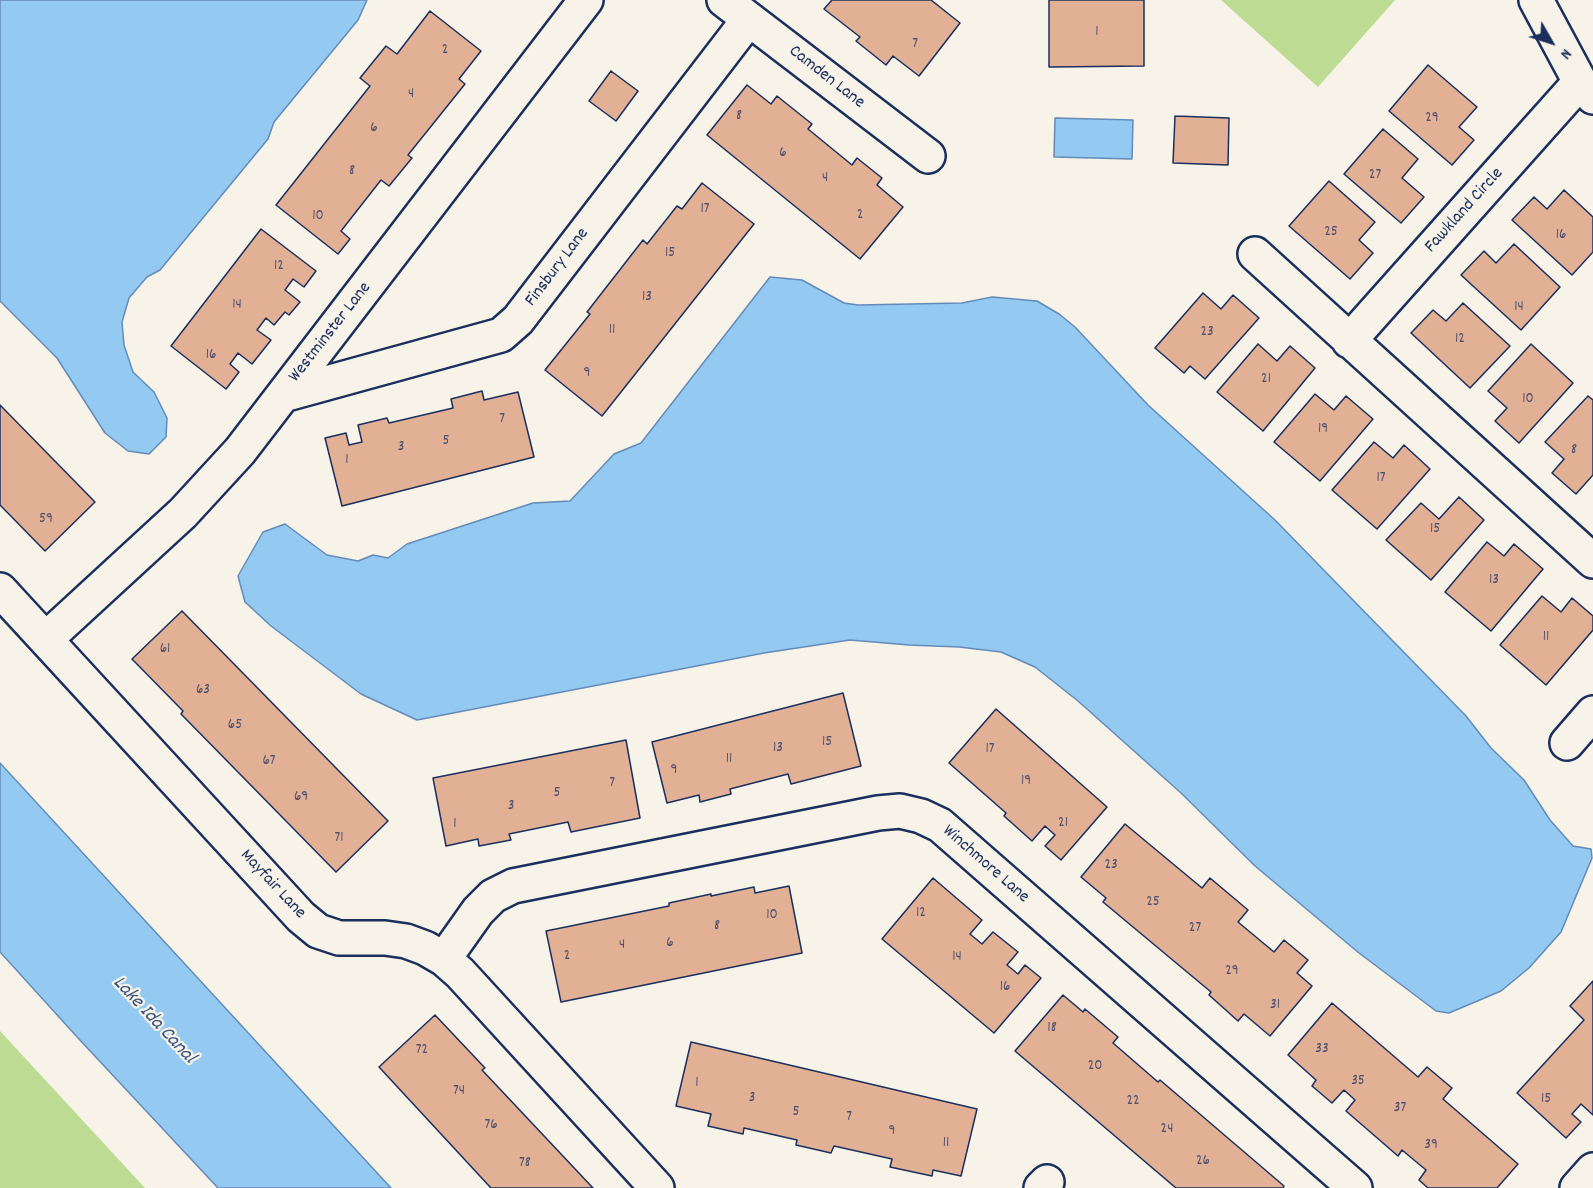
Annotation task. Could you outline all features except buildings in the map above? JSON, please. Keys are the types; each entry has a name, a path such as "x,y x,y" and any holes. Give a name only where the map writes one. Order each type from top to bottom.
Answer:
{"street":[{"name":"Westminster Lane","path":"46,639 183,513 240,450 586,0"},
{"path":"1536,0 1587,89"},
{"name":"Finsbury Lane","path":"283,395 501,335 518,320 737,10"},
{"name":"Camden Lane","path":"737,10 927,156"},
{"name":"Fawkland Circle","path":"1349,341 1587,89"},
{"path":"1255,254 1593,561"},
{"name":"Mayfair Lane","path":"0,590 301,917 318,931 339,938 385,938 406,941 425,948 444,959 460,973 657,1188"},
{"path":"1567,743 1593,713"},
{"name":"Winchmore Lane","path":"444,959 478,911 493,896 513,886 878,813 900,811 921,816 940,825 1355,1188"},
{"path":"1577,1188 1593,1170"}],"green space":[{"path":"1221,0 1395,0 1318,87"},
{"path":"0,1031 145,1188 0,1188"}],"water":[{"path":"0,0 367,0 358,20 274,122 268,139 160,270 147,277 129,298 122,322 124,345 133,372 154,392 167,418 166,437 149,454 128,451 105,433 57,358 0,301"},
{"path":"1055,118 1133,120 1132,159 1054,157"},
{"path":"770,277 802,280 844,303 858,305 962,303 992,297 1037,301 1075,327 1148,405 1275,520 1466,716 1491,748 1524,780 1550,820 1573,846 1591,849 1592,858 1561,932 1529,968 1501,991 1449,1013 1436,1011 1359,953 1255,866 1181,793 1078,701 1035,667 1001,652 850,640 764,653 417,720 361,694 271,626 245,602 238,576 263,532 285,524 327,555 358,561 373,555 388,558 407,544 533,503 570,501 614,454 641,443"},
{"name":"Lake Ida Canal","path":"0,763 391,1188 218,1188 78,1038 0,952"}]}
